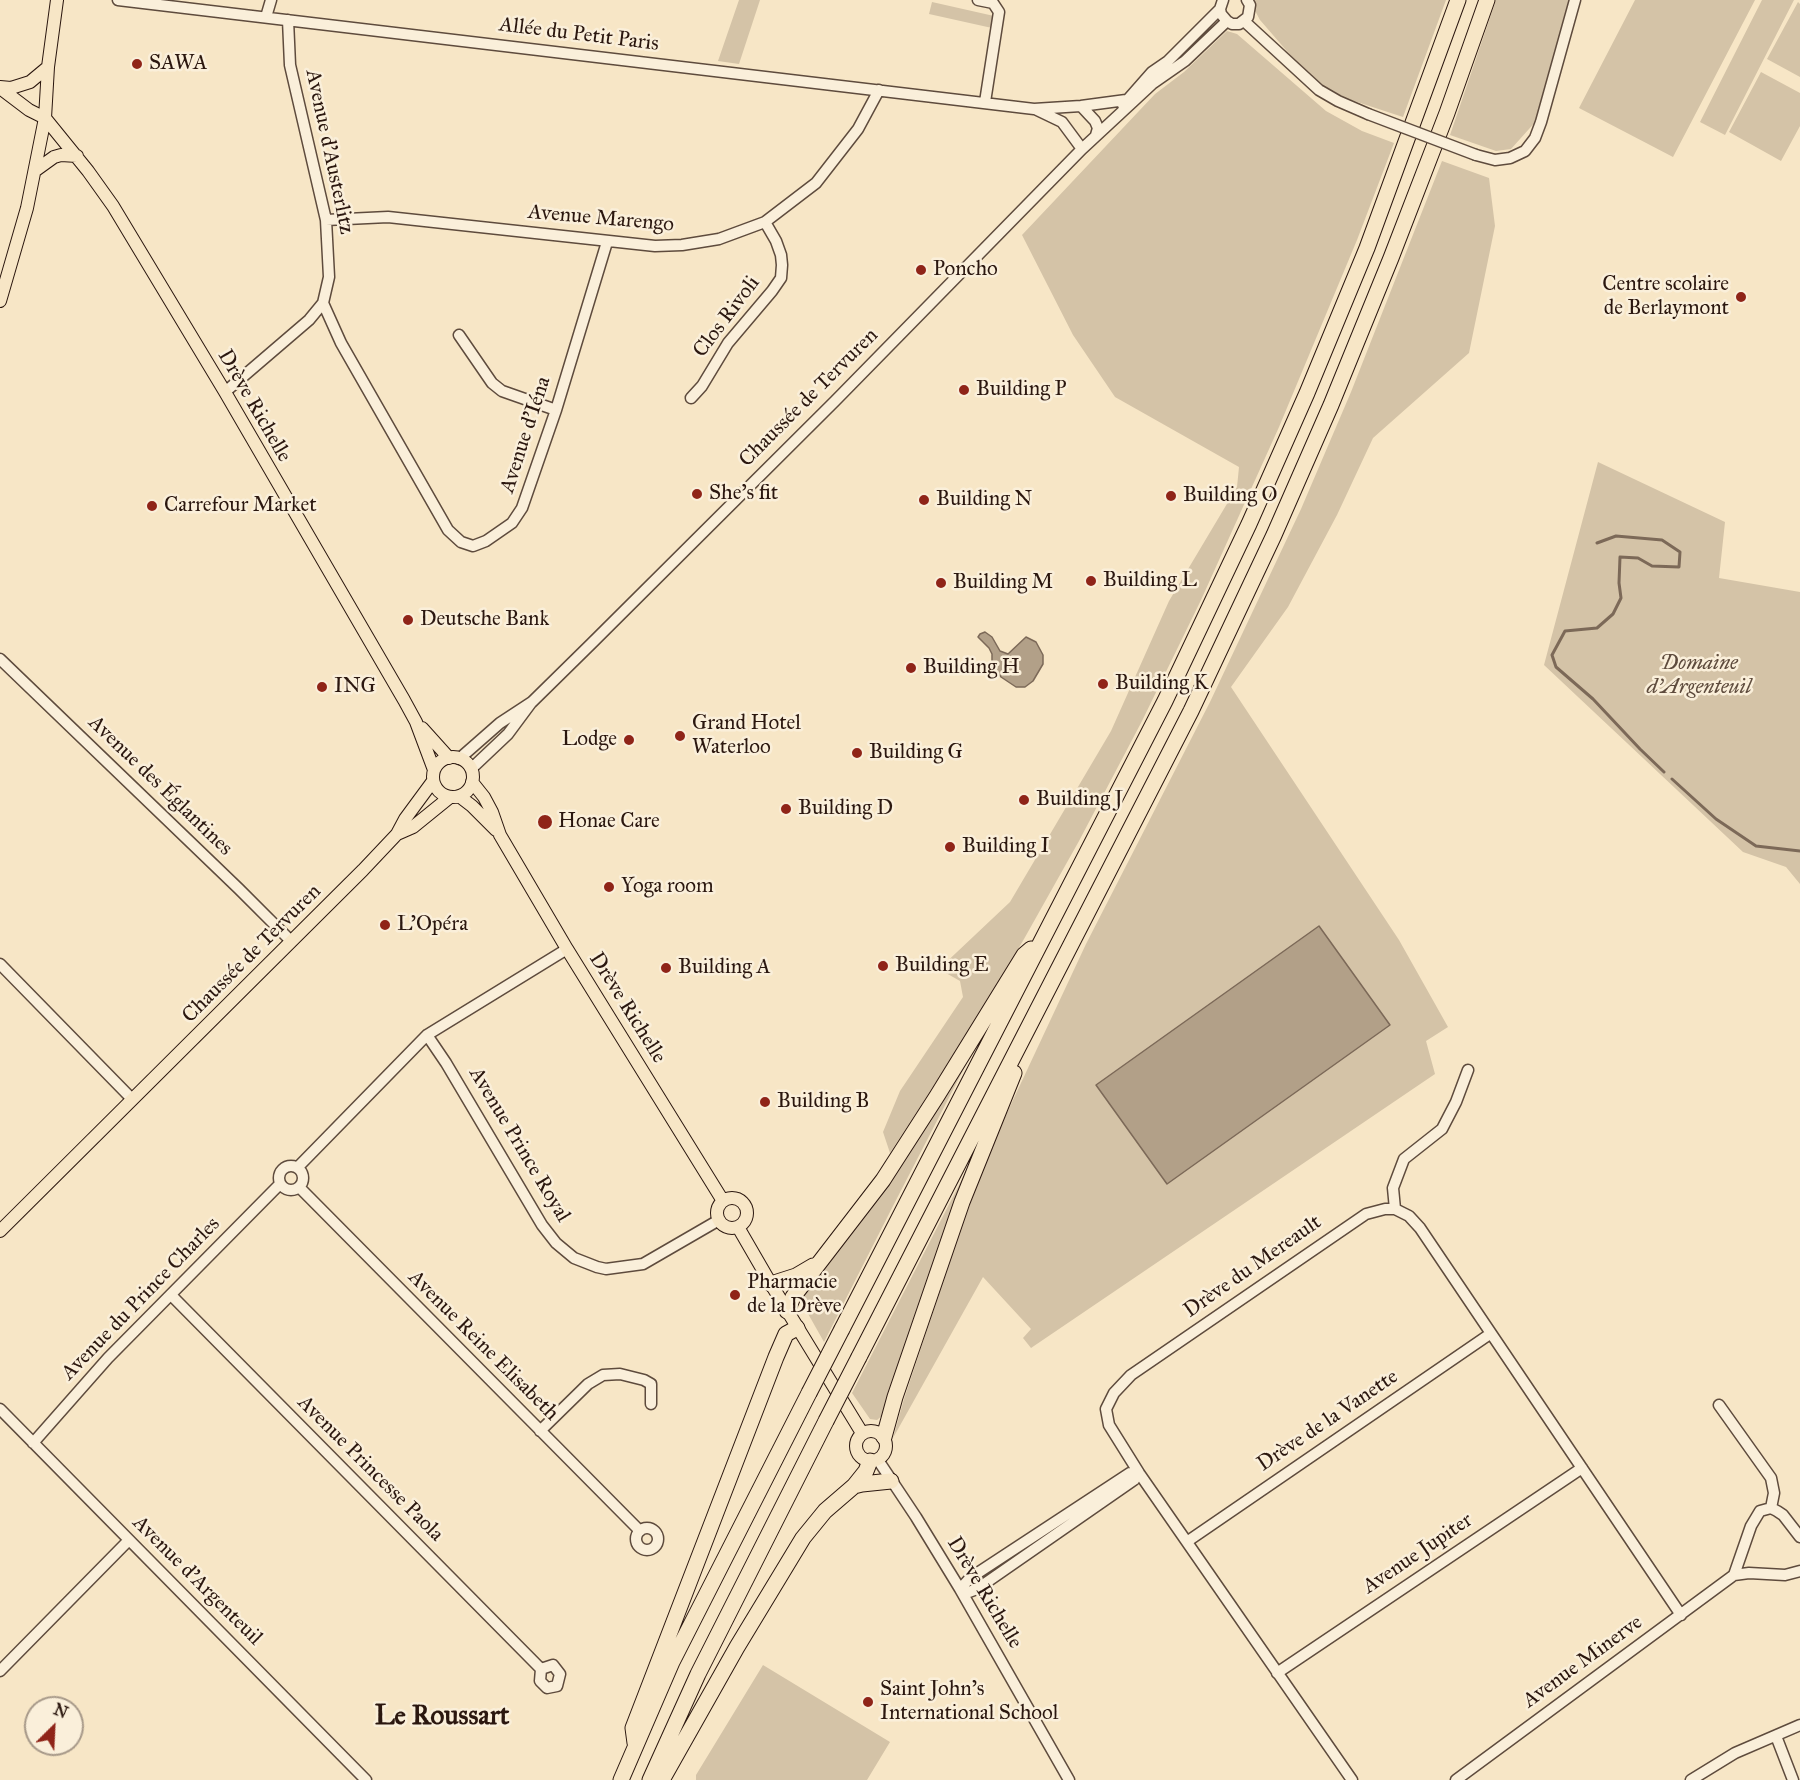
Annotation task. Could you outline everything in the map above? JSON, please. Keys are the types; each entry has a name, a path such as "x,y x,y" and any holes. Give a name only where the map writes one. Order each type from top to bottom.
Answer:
{"highway":[{"path":"621,1780 635,1743 672,1662 1170,691 1263,491 1367,248 1458,0"},
{"path":"650,1780 698,1674 826,1421 1191,711 1274,535 1331,405 1391,258 1447,113 1487,0"},
{"path":"787,1311 793,1297 883,1180 938,1096 1024,955 1042,940"},
{"path":"884,1437 895,1397 962,1202 1013,1079 1018,1048"},
{"path":"771,1284 796,1276 820,1261"},
{"path":"635,1743 633,1728 776,1357 786,1334 797,1328"},
{"path":"662,1780 802,1538 825,1511 854,1486 874,1460"},
{"path":"854,1486 891,1481"}],"main road":[{"path":"0,301 36,170 45,118 48,67 57,0"},
{"path":"0,88 11,88 30,82 48,67"},
{"name":"Drève Richelle","path":"0,88 29,110 45,118 77,156 113,206 225,392 416,722 434,775"},
{"path":"36,170 54,157 77,156"},
{"name":"Drève Richelle","path":"416,722 454,758"},
{"path":"454,758 471,769 470,788 454,797 442,794 436,788 434,775 438,764 454,758"},
{"name":"Chaussée de Tervuren","path":"0,1231 397,834 434,775"},
{"name":"Drève Richelle","path":"472,782 492,812 500,835 567,949 723,1201"},
{"name":"Drève Richelle","path":"454,797 472,806 500,835"},
{"name":"Chaussée de Tervuren","path":"397,834 413,827 454,797"},
{"path":"734,1198 744,1204 746,1219 738,1227 724,1226 719,1220 718,1206 723,1201 734,1198"},
{"path":"738,1227 862,1433"},
{"path":"873,1431 884,1437 886,1449 883,1455 874,1460 863,1459 858,1454 855,1446 862,1433 873,1431"}],"street":[{"name":"Allée du Petit Paris","path":"118,0 1034,109 1126,100"},
{"path":"266,17 271,0"},
{"path":"978,0 993,3 999,12 985,102"},
{"path":"1222,5 1227,21 1232,24 1244,21 1250,11 1247,0"},
{"path":"1244,21 1319,90 1338,101 1476,155 1495,160 1510,158 1525,151 1535,138 1575,0"},
{"name":"Chaussée de Tervuren","path":"1112,119 1152,72 1168,61 1222,5"},
{"name":"Avenue d'Austerlitz","path":"288,20 290,65 327,220 329,277 323,303"},
{"name":"Chaussée de Tervuren","path":"471,769 508,734 531,702 835,401 1112,119 1152,84 1185,61 1227,21"},
{"name":"Avenue Marengo","path":"327,220 388,217 656,246 682,245 719,238 765,222 816,183 858,129 879,90"},
{"path":"1081,106 1095,121 1098,128 1096,135"},
{"name":"Allée du Petit Paris","path":"1034,109 1062,122 1082,149"},
{"name":"Clos Rivoli","path":"691,398 702,386 728,343 781,278 781,255 765,222"},
{"name":"Avenue d'Iéna","path":"323,303 341,343 448,530 461,542 473,546 486,541 512,524 522,508 556,410 607,242"},
{"path":"225,392 309,320 323,303"},
{"path":"459,335 492,383 502,391 556,410"},
{"name":"Avenue des Églantines","path":"0,659 291,941"},
{"name":"Chaussée de Tervuren","path":"454,758 531,702"},
{"path":"298,1167 427,1035 567,949"},
{"path":"0,964 132,1099"},
{"name":"Avenue Prince Royal","path":"427,1035 542,1225 556,1243 574,1258 606,1269 643,1264 719,1220"},
{"path":"1468,1070 1456,1102 1442,1129 1404,1159 1393,1188 1395,1209 1409,1216 1420,1228 1681,1615"},
{"path":"288,1165 298,1167 303,1175 299,1187 292,1190 280,1184 278,1177 281,1170 288,1165"},
{"name":"Avenue du Prince Charles","path":"33,1443 108,1358 280,1184"},
{"name":"Avenue Reine Elisabeth","path":"299,1187 640,1531"},
{"name":"Drève du Mereault","path":"1352,1780 1139,1473 1109,1425 1106,1409 1114,1393 1131,1375 1355,1220 1375,1211 1395,1209"},
{"name":"Avenue Princesse Paola","path":"171,1295 541,1670"},
{"name":"Drève de la Vanette","path":"1188,1541 1490,1334"},
{"path":"540,1431 588,1384 603,1376 620,1374 651,1384 651,1404"},
{"path":"1719,1405 1771,1478 1774,1493 1771,1508"},
{"name":"Avenue d'Argenteuil","path":"0,1410 366,1780"},
{"name":"Drève Richelle","path":"874,1460 916,1517 960,1589 1069,1780"},
{"name":"Avenue Jupiter","path":"1277,1673 1582,1468"},
{"path":"960,1589 970,1578 1130,1473 1139,1473"},
{"path":"1800,1537 1784,1515 1771,1508 1760,1511 1742,1549 1734,1575 1749,1573 1785,1575 1800,1571"},
{"path":"0,1671 129,1540"},
{"name":"Avenue Minerve","path":"1455,1780 1734,1575"},
{"path":"1690,1780 1735,1753 1800,1725"},
{"path":"1776,1736 1793,1780"}],"green space":[{"path":"739,0 760,0 739,64 718,61"},
{"path":"1255,0 1446,0 1403,117 1342,97 1325,87 1292,57 1260,20 1252,5"},
{"path":"1496,0 1572,0 1538,119 1511,149 1496,151 1450,135"},
{"path":"1635,0 1755,0 1673,157 1579,108"},
{"path":"1762,0 1794,0 1725,135 1700,122"},
{"path":"932,2 994,16 992,28 929,14"},
{"path":"1798,2 1800,4 1800,77 1767,59"},
{"path":"1227,31 1237,34 1326,111 1362,131 1394,143 1357,240 1279,427 1201,600 1142,721 1024,939 971,1028 890,1153 883,1132 900,1091 963,997 960,981 939,969 1010,902 1111,731 1169,601 1237,487 1239,467 1115,397 1073,335 1022,235 1155,94 1184,72"},
{"path":"1761,72 1800,93 1800,126 1781,161 1729,132"},
{"path":"1442,161 1489,178 1495,226 1469,353 1373,438 1337,515 1288,607 1231,687 1399,940 1448,1027 1426,1041 1435,1074 1031,1348 1023,1338 1031,1329 983,1277 893,1438 962,1225 999,1130 1086,944 1210,702 1301,509 1351,392"},
{"name":"Domaine d'Argenteuil","path":"1598,462 1725,522 1719,578 1800,592 1800,884 1786,867 1743,852 1544,665"},
{"path":"972,1053 894,1204 824,1342 798,1296"},
{"path":"978,1148 884,1414 877,1420 870,1419 852,1393"},
{"path":"763,1665 890,1742 867,1780 696,1780 696,1775"}],"shaded area":[{"path":"985,632 992,637 1000,651 1008,654 1026,637 1036,642 1043,655 1043,664 1033,681 1025,687 1016,687 1001,677 992,665 992,654 989,648 978,637"},
{"path":"1319,926 1390,1025 1167,1184 1096,1085"}],"waterway":[{"path":"1597,543 1616,536 1662,540 1680,552 1679,567 1652,566 1638,558 1620,557 1621,598 1613,614 1597,628 1565,631 1552,655 1556,667 1593,699 1664,772"},
{"path":"1672,779 1716,819 1756,846 1800,851"}],"place":[{"name":"SAWA","path":"137,64"},
{"name":"Poncho","path":"921,270"},
{"name":"Centre scolaire de Berlaymont","path":"1741,297"},
{"name":"Building P","path":"964,390"},
{"name":"She's fit","path":"697,494"},
{"name":"Building O","path":"1171,496"},
{"name":"Building N","path":"924,500"},
{"name":"Carrefour Market","path":"152,506"},
{"name":"Building L","path":"1091,581"},
{"name":"Building M","path":"941,583"},
{"name":"Deutsche Bank","path":"408,620"},
{"name":"Building H","path":"911,668"},
{"name":"Building K","path":"1103,684"},
{"name":"ING","path":"322,687"},
{"name":"Grand Hotel Waterloo","path":"680,736"},
{"name":"Lodge","path":"629,740"},
{"name":"Building G","path":"857,753"},
{"name":"Building J","path":"1024,800"},
{"name":"Building D","path":"786,809"},
{"name":"Honae Care","path":"545,822"},
{"name":"Building I","path":"950,847"},
{"name":"Yoga room","path":"609,887"},
{"name":"L'Opéra","path":"385,925"},
{"name":"Building E","path":"883,966"},
{"name":"Building A","path":"666,968"},
{"name":"Building B","path":"765,1102"},
{"name":"Pharmacie de la Drève","path":"735,1295"},
{"name":"Saint John's International School","path":"868,1702"}],"district":[{"name":"Le Roussart","path":"442,1717"}]}
